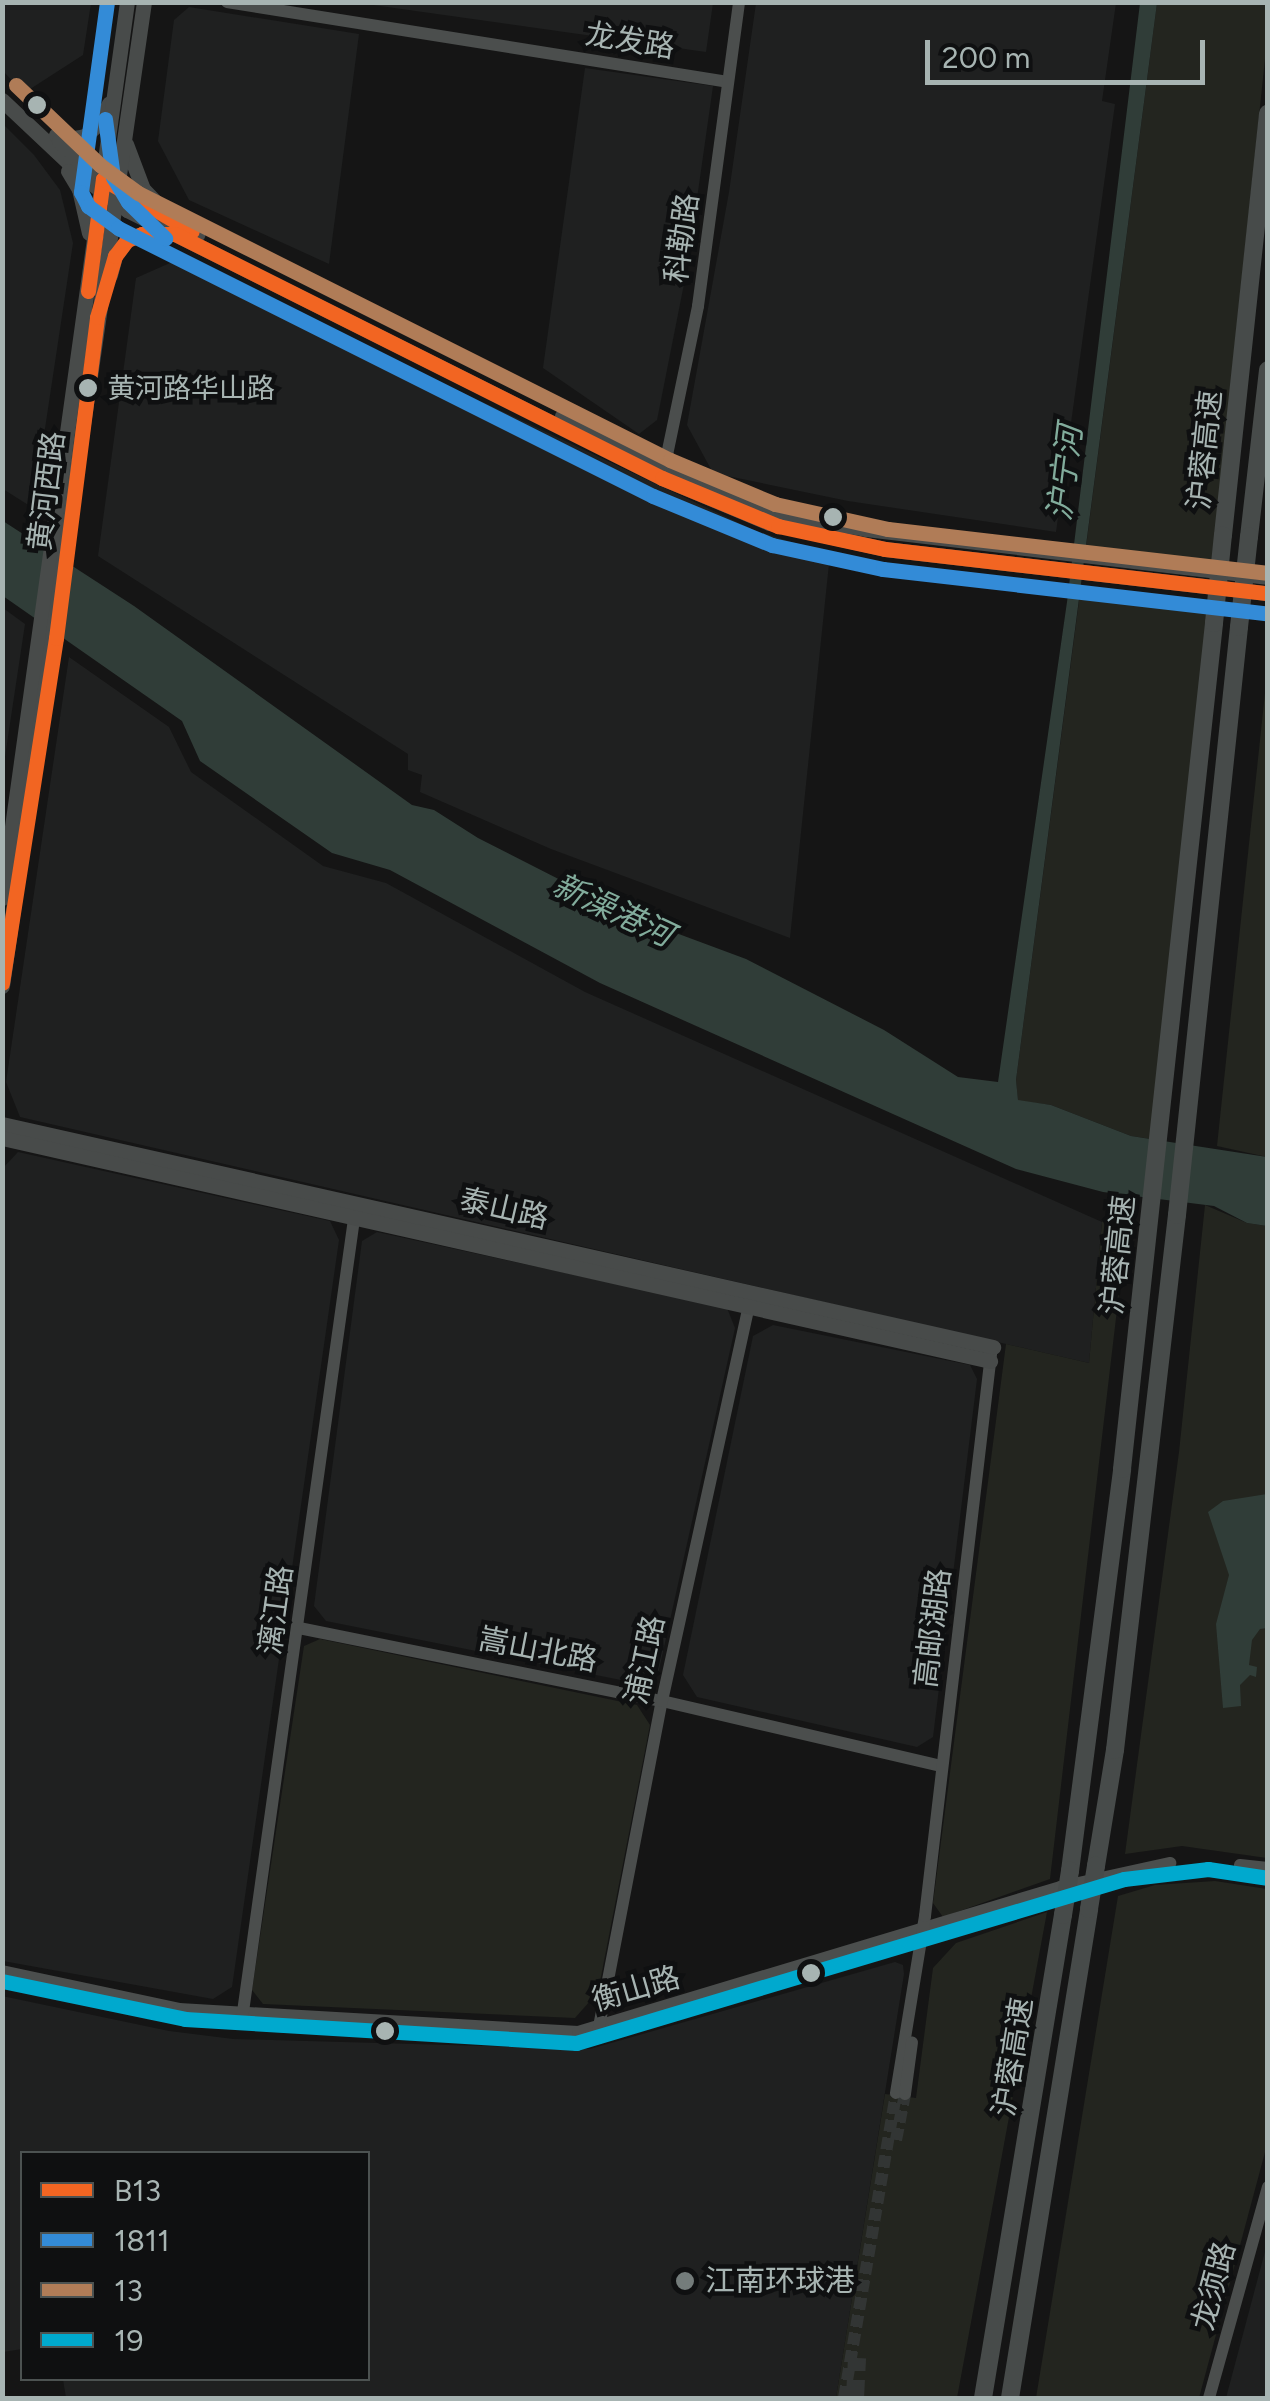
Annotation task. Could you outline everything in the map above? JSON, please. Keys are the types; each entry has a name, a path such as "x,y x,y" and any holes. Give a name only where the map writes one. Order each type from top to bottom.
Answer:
{"highway":[{"name":"沪蓉高速","path":"983,2398 1070,1871 1150,1214 1268,113"},
{"name":"沪蓉高速","path":"1010,2398 1115,1750 1268,370"}],"main road":[{"name":"黄河西路","path":"2,986 60,550 97,317 126,2"},
{"name":"黄河西路","path":"60,550 91,267 125,120 144,2"},
{"path":"2,88 108,190"},
{"path":"48,131 63,140 85,136 99,123 115,90"},
{"path":"2,100 55,150 108,190 176,228 778,526 885,549 1268,593"},
{"path":"125,120 131,167 176,228"},
{"path":"55,150 78,189 87,216 91,267"},
{"path":"97,317 115,256 127,240 176,228"},
{"path":"664,472 744,502 835,524 1268,577"},
{"name":"黄河西路","path":"2,898 49,632"},
{"path":"2,1112 27,1130"},
{"name":"泰山路","path":"2,1124 355,1211"},
{"name":"泰山路","path":"2,1138 355,1211 991,1354"}],"street":[{"name":"龙发路","path":"227,2 728,82"},
{"name":"科勒路","path":"664,472 698,306 739,2"},
{"name":"漓江路","path":"242,2018 355,1211"},
{"name":"浦江路","path":"598,2033 662,1701 750,1300"},
{"name":"高邮湖路","path":"900,2094 924,1931 991,1354"},
{"name":"嵩山北路","path":"299,1628 662,1701 941,1766"},
{"name":"衡山路","path":"2,1981 139,2011 576,2043 924,1931 1148,1866 1193,1861 1268,1868"},
{"name":"衡山路","path":"924,1931 1124,1879 1174,1870 1208,1868 1268,1878"},
{"name":"衡山路","path":"2,1971 242,2018"},
{"name":"龙须路","path":"1209,2398 1268,2187"}],"shaded area":[{"path":"713,2 706,52 359,3"},
{"path":"2,3 91,3 83,55 24,93 3,71"},
{"path":"756,3 1116,3 1102,101 1115,104 1056,532 848,501 713,473 687,425 729,192"},
{"path":"1157,3 1267,3 1267,40 1212,562 1086,547"},
{"path":"189,7 359,34 329,264 189,200 158,141 174,20"},
{"path":"585,68 713,86 687,269 657,420 639,434 543,368"},
{"path":"3,124 34,155 60,190 73,243 33,508 3,489"},
{"path":"179,259 756,531 830,554 790,938 551,849 420,792 422,775 408,770 408,754 98,556 136,278"},
{"path":"1081,586 1210,600 1151,1139 1131,1136 1051,1105 1018,1101 1016,1080"},
{"path":"3,608 25,624 3,770"},
{"path":"69,657 169,727 191,772 323,866 386,883 585,992 1102,1222 1089,1363 20,1117 6,1082"},
{"path":"1267,674 1267,1157 1217,1146"},
{"path":"18,1152 330,1221 339,1240 232,1987 213,1999 3,1961 2,1169"},
{"path":"1130,1199 1050,1879 943,1917 933,1903 1006,1344 1089,1363 1102,1222"},
{"path":"1205,1205 1247,1223 1267,1226 1267,1858 1182,1846 1125,1854 1179,1452"},
{"path":"377,1232 727,1308 735,1328 658,1674 641,1684 326,1621 314,1606 362,1241"},
{"path":"773,1325 970,1365 977,1379 933,1737 917,1747 697,1697 683,1675 753,1336"},
{"path":"320,1639 637,1705 650,1725 598,1992 575,2018 263,2004 252,1990 304,1646"},
{"path":"1215,1881 1267,1889 1268,2141 1199,2398 1036,2398 1118,1896 1155,1885"},
{"path":"1047,1912 957,2398 836,2398 885,2094 916,2098 933,1968 956,1943"},
{"path":"895,1962 903,1965 836,2398 66,2398 63,2381 370,2381 370,2151 20,2151 20,2349 3,2352 2,1996 169,2031 233,2039 590,2049"},
{"path":"1267,2244 1267,2398 1226,2398"}],"water":[{"name":"新澡港河","path":"1140,3 1157,3 1016,1080 1018,1100 1051,1105 1131,1136 1267,1157 1267,1226 1247,1223 1214,1206 1103,1192 1016,1169 600,983 390,870 332,853 200,761 182,721 3,596 3,521 134,606 412,805 434,810 478,838 633,917 746,959 884,1030 958,1077 998,1082 1067,602"},
{"path":"1267,1494 1267,1628 1260,1629 1252,1640 1249,1665 1257,1667 1256,1677 1250,1675 1240,1685 1241,1706 1223,1708 1216,1624 1229,1575 1208,1512 1223,1501"}],"tunnel":[{"path":"844,2398 896,2093"},
{"path":"896,2140 905,2094"},
{"path":"855,2398 857,2358"}],"transit line":[{"name":"1811","path":"107,2 81,192 88,206 118,228 653,496 772,545 883,569 1266,613"},
{"name":"13","path":"16,85 100,165 138,193 670,460 775,504 888,529 1268,573"},
{"name":"1811","path":"105,119 113,177 128,202 165,238"},
{"name":"B13","path":"88,291 103,179 192,231"},
{"name":"B13","path":"2,983 56,638 97,317 115,256 127,240 142,234 175,234 662,478 778,526 885,549 1268,593"},
{"name":"19","path":"2,1981 185,2019 576,2043 1124,1879 1208,1869 1268,1878"}],"place":[{"name":"黄河路华山路","path":"88,388"},
{"name":"江南环球港","path":"685,2281"}],"water label":[{"name":"沪宁河","path":"1065,473"}]}
